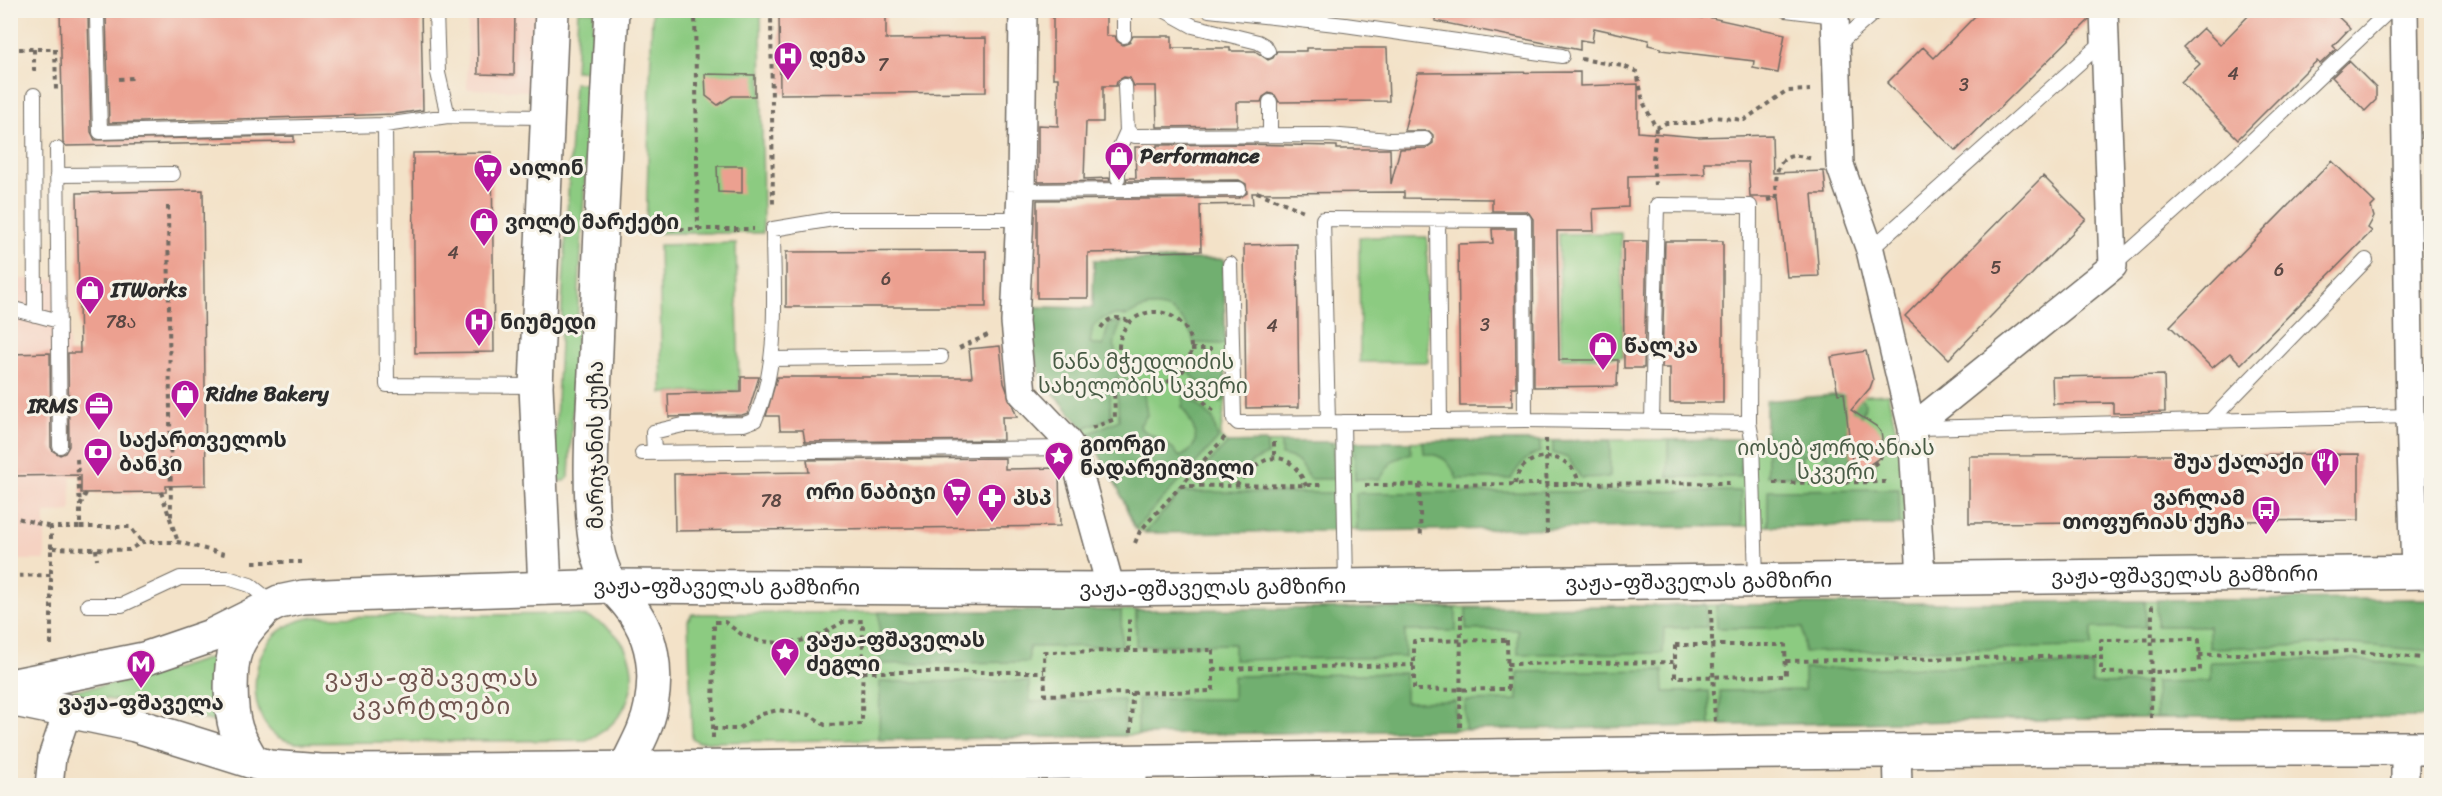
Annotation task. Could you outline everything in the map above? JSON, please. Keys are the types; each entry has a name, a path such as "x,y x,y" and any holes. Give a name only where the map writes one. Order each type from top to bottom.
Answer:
{"main road":[{"path":"545,588 536,386 552,10"},
{"name":"მარიჯანის ქუჩა","path":"612,10 600,252 592,503 596,546 604,573 640,621 648,637 652,654 654,690 651,708 640,741 621,777"},
{"path":"541,505 592,503"},
{"name":"ვაჟა-ფშაველას გამზირი","path":"10,686 144,659 211,636 271,606 303,597 319,596 612,586 1120,599 1346,585 2423,572"},
{"path":"254,762 243,746 235,727 233,665 240,640 271,606"},
{"path":"10,699 173,735 254,762 284,769 321,771 621,777 1132,761 2152,747 2418,748"}],"street":[{"path":"1023,10 1021,190 1016,322 1022,393 1072,448 1120,599"},
{"path":"1912,428 2113,266 2104,10"},
{"path":"2404,10 2410,416 2423,572"},
{"path":"1835,13 1840,165 1870,250 1912,428 1921,578"},
{"path":"49,786 52,757 68,710"},
{"path":"2405,786 2418,748"},
{"path":"1897,750 1898,786"}],"lane":[{"path":"1124,10 1124,36"},
{"path":"1164,10 1193,26 1258,42 1268,51"},
{"path":"1209,10 1345,25 1562,56"},
{"path":"1786,10 1835,13"},
{"path":"1836,46 1877,10"},
{"path":"2113,266 2238,154 2390,10"},
{"path":"436,12 438,73 448,117"},
{"path":"97,16 100,132 385,124 448,117 547,117"},
{"path":"1870,250 2105,40"},
{"path":"1118,178 1118,151 1127,131 1125,86"},
{"path":"34,95 36,315"},
{"path":"1270,102 1270,135"},
{"path":"385,124 387,385 536,386"},
{"path":"1127,131 1135,136 1328,135 1390,140 1425,139"},
{"path":"57,149 60,446"},
{"path":"57,175 173,174"},
{"path":"1021,190 1239,189"},
{"path":"1652,422 1657,205 1750,206 1749,423 1754,483 1756,580"},
{"path":"1020,219 833,219 773,229 772,359 762,403 755,420 744,424 683,425 653,432 648,453 1072,448"},
{"path":"1328,422 1323,219 1524,220 1525,420"},
{"path":"1438,220 1440,421"},
{"path":"2210,421 2366,260"},
{"path":"1230,264 1232,414 1238,423 1525,420 1749,423"},
{"path":"10,308 59,321"},
{"path":"772,359 941,357"},
{"path":"1912,428 2410,416"},
{"path":"1343,422 1346,585"},
{"path":"88,605 122,604 180,578 228,578 250,585 271,606"}],"path":[{"path":"694,10 698,229"},
{"path":"635,229 773,229 771,10"},
{"path":"34,49 34,95"},
{"path":"1562,56 1623,66 1637,72 1643,102 1656,128 1653,159 1657,205"},
{"path":"1656,128 1666,123 1695,123 1713,117 1744,120 1786,90 1838,91"},
{"path":"1776,198 1776,171 1784,161 1793,156 1840,165"},
{"path":"1266,196 1323,219"},
{"path":"168,206 171,517"},
{"path":"1159,311 1181,322 1188,333 1191,345 1190,357 1185,368 1177,377 1155,385 1133,378 1126,371 1119,358 1118,347 1120,335 1129,322 1147,312 1159,311"},
{"path":"1101,328 1106,321 1115,317 1129,322"},
{"path":"941,357 1016,322"},
{"path":"1095,427 1115,419 1114,386 1126,371"},
{"path":"1177,377 1226,423 1238,423"},
{"path":"1546,421 1547,538"},
{"path":"1135,543 1140,531 1238,423"},
{"path":"1236,486 1255,465 1274,455 1292,463 1300,472 1306,486"},
{"path":"1515,484 1516,476 1529,461 1546,456 1563,459 1578,476 1579,484"},
{"path":"1181,486 1916,482"},
{"path":"1419,485 1420,539"},
{"path":"78,492 80,527"},
{"path":"161,492 178,542"},
{"path":"80,506 87,493"},
{"path":"10,516 51,527 130,527 142,542"},
{"path":"51,527 51,645"},
{"path":"51,548 129,550 142,542 178,542 233,557"},
{"path":"96,549 97,560"},
{"path":"244,560 255,563 302,562"},
{"path":"10,576 51,575"},
{"path":"1120,599 1129,651"},
{"path":"2151,718 2152,601"},
{"path":"1711,605 1715,726"},
{"path":"1460,730 1461,608"},
{"path":"713,729 738,729 762,714 778,710 810,715 825,725 862,724 863,621 843,622 822,634 800,641 781,643 759,641 741,634 725,622 714,622 713,729 713,742"},
{"path":"2199,639 2199,655 2200,671 2101,673 2101,640 2199,639"},
{"path":"1507,640 1507,664 1508,689 1414,690 1414,641 1507,640"},
{"path":"1675,645 1785,645 1786,661 1786,676 1676,677 1675,645"},
{"path":"1213,650 1213,669 1213,692 1044,695 1044,652 1213,650"},
{"path":"2199,655 2349,651 2432,659"},
{"path":"1786,661 2101,656"},
{"path":"1507,664 1675,662"},
{"path":"1213,669 1414,665"},
{"path":"863,672 1044,672"},
{"path":"1132,693 1132,761"},
{"path":"102,782 182,781"}],"shaded area":[{"path":"468,11 541,11 537,91 467,89"},
{"path":"10,279 68,279 71,512 45,513 45,560 11,560"}],"green space":[{"path":"578,11 594,11 591,72 575,71"},
{"path":"652,11 761,11 763,233 646,233"},
{"path":"574,83 590,84 569,477 565,481 557,481 553,475"},
{"path":"1621,233 1623,357 1561,358 1559,234"},
{"path":"1359,237 1427,237 1428,362 1360,362"},
{"path":"736,243 739,391 662,393 659,245"},
{"name":"იოსებ ჟორდანიას სკვერი","path":"1224,259 1226,399 1220,437 1228,443 1766,439 1766,401 1888,394 1903,462 1905,525 1140,531 1135,529 1119,490 1088,434 1041,378 1031,341 1029,307 1093,308 1094,260"},
{"path":"1224,259 1225,344 1194,343 1187,326 1181,319 1168,309 1159,307 1141,309 1125,316 1111,315 1093,326 1090,343 1103,346 1109,323 1122,322 1114,347 1121,373 1110,387 1111,418 1083,428 1041,378 1031,341 1029,307 1093,308 1094,260"},
{"path":"1194,361 1225,361 1226,399 1220,402 1188,372"},
{"path":"1124,378 1143,388 1147,415 1140,425 1141,429 1169,445 1180,457 1193,447 1195,441 1193,428 1182,407 1185,392 1213,419 1218,439 1135,529 1119,490 1088,434 1119,420 1117,389"},
{"path":"1833,395 1859,396 1865,403 1861,418 1848,428 1853,476 1830,476 1828,455 1802,454 1801,476 1767,476 1766,401"},
{"path":"1737,439 1741,445 1741,477 1668,477 1668,440"},
{"path":"1610,440 1610,477 1581,478 1568,458 1553,453 1553,441"},
{"path":"1423,441 1540,441 1540,452 1523,462 1511,479 1457,479 1445,460 1436,455 1424,453"},
{"path":"1267,442 1267,455 1252,462 1235,479 1192,480 1228,443"},
{"path":"1281,442 1330,442 1333,446 1334,479 1309,479 1298,462 1291,457 1281,455"},
{"path":"1354,442 1411,442 1411,453 1392,461 1380,479 1355,479"},
{"path":"1899,489 1900,525 1768,526 1768,490"},
{"path":"1741,491 1742,526 1357,531 1356,493"},
{"path":"1181,492 1334,493 1335,531 1145,533"},
{"path":"2431,599 2431,717 2146,718 713,742 698,742 692,738 688,620 692,614"},
{"path":"2431,599 2431,651 2349,644 2209,648 2209,626 2157,626 2157,600"},
{"path":"2145,601 2146,627 2092,628 2092,647 1804,652 1803,628 1717,628 1716,605"},
{"path":"1706,605 1707,627 1664,628 1663,653 1518,654 1518,630 1466,630 1466,608"},
{"path":"1456,608 1456,631 1405,631 1405,657 1234,660 1234,644 1136,646 1136,610"},
{"path":"1121,610 1122,646 1029,647 1029,662 880,664 879,612"},
{"path":"572,614 597,621 615,634 627,651 632,671 631,691 622,711 608,727 586,740 296,743 282,739 266,726 256,701 256,673 265,647 277,633 302,620 314,617"},
{"path":"219,655 215,680 215,722 142,704 62,693 62,691 142,678"},
{"path":"2350,659 2431,668 2431,717 2156,718 2155,682 2210,681 2210,662"},
{"path":"2092,665 2092,684 2145,683 2146,718 1721,725 1720,691 1804,690 1804,669"},
{"path":"1663,670 1664,692 1709,691 1710,726 1465,730 1465,701 1518,700 1518,672"},
{"path":"1405,673 1405,702 1455,701 1455,730 1138,735 1138,699 1233,699 1233,676"},
{"path":"1029,681 1030,702 1124,700 1125,736 879,740 880,682"}],"building":[{"path":"60,10 90,10 88,16 91,132 95,140 294,136 294,142 65,146 63,143"},
{"path":"104,10 421,10 423,110 395,114 109,123"},
{"path":"477,10 515,10 514,75 478,74"},
{"path":"1053,10 1106,10 1106,36 1115,36 1117,41 1123,45 1129,43 1133,36 1172,36 1172,48 1230,48 1230,51 1255,51 1268,60 1273,58 1277,51 1306,51 1306,48 1387,48 1389,101 1279,102 1275,95 1269,93 1263,97 1261,102 1237,102 1237,126 1157,127 1156,86 1134,86 1130,78 1124,77 1117,81 1116,86 1103,86 1103,122 1086,122 1084,179 1109,178 1110,181 1038,182 1038,125 1058,126 1058,78 1053,78"},
{"path":"1436,10 1678,10 1702,18 1703,16 1785,34 1778,73 1753,68 1754,61 1660,50 1661,48 1648,45 1649,40 1594,28 1592,42 1580,40 1580,50 1435,21"},
{"path":"1981,10 2088,10 2089,20 1956,151 1887,83 1923,47 1934,58"},
{"path":"2254,10 2331,10 2350,28 2333,46 2336,49 2320,64 2317,61 2309,68 2238,139 2181,82 2200,64 2183,47 2203,28 2220,45"},
{"path":"779,11 886,11 886,39 986,38 986,92 780,94"},
{"path":"2349,61 2376,88 2376,100 2365,111 2332,77"},
{"path":"1580,72 1580,86 1638,84 1638,132 1698,137 1772,135 1773,173 1824,171 1826,194 1812,194 1819,276 1787,277 1779,197 1750,197 1748,162 1704,162 1705,174 1628,176 1628,207 1593,209 1594,231 1557,231 1559,360 1618,360 1617,386 1534,387 1533,219 1525,211 1492,211 1492,199 1404,198 1404,192 1252,193 1253,204 1200,205 1201,251 1088,253 1088,298 1037,298 1037,200 1239,198 1247,193 1246,184 1239,180 1126,181 1127,178 1136,178 1135,147 1237,144 1390,149 1391,184 1400,149 1426,148 1433,143 1433,135 1429,131 1404,131 1418,73"},
{"path":"705,74 755,75 755,96 732,96 718,105 706,96"},
{"path":"492,152 494,352 415,353 413,153"},
{"path":"2332,161 2375,203 2371,207 2374,217 2368,228 2372,231 2241,364 2230,353 2212,368 2170,326"},
{"path":"717,166 742,166 742,193 718,192"},
{"path":"2043,176 2086,219 1949,359 1905,316"},
{"path":"203,190 206,485 166,486 166,492 81,493 81,475 10,476 10,354 50,353 51,447 60,455 65,453 69,446 68,353 80,353 77,193"},
{"path":"1492,229 1515,229 1516,387 1512,387 1512,406 1460,406 1458,244 1493,243"},
{"path":"1623,241 1647,241 1644,368 1624,368"},
{"path":"1665,241 1723,241 1723,403 1670,403 1670,368 1662,368"},
{"path":"1297,244 1299,407 1246,408 1244,245"},
{"path":"986,251 986,307 786,307 786,252"},
{"path":"1000,346 1004,383 1017,417 1002,417 1003,440 805,442 803,430 780,430 779,416 766,416 777,377 972,377 969,349"},
{"path":"1866,351 1873,380 1870,388 1851,410 1876,426 1881,432 1882,439 1879,458 1866,467 1853,469 1844,393 1838,394 1831,357"},
{"path":"2164,375 2165,412 2113,413 2113,403 2053,404 2052,377"},
{"path":"741,377 759,377 748,413 669,417 668,394 741,392"},
{"path":"2359,454 2359,520 1969,523 1969,456"},
{"path":"1005,458 1005,469 1059,468 1060,526 675,531 674,474 809,472 807,460"}],"place":[{"name":"დემა","path":"788,82"},
{"name":"Performance","path":"1119,182"},
{"name":"აილინ","path":"488,194"},
{"name":"ვოლტ მარქეტი","path":"484,248"},
{"name":"ITWorks","path":"90,316"},
{"name":"ნიუმედი","path":"479,348"},
{"name":"წალკა","path":"1603,372"},
{"name":"Ridne Bakery","path":"185,420"},
{"name":"IRMS","path":"99,432"},
{"name":"საქართველოს ბანკი","path":"98,478"},
{"name":"გიორგი ნადარეიშვილი","path":"1059,482"},
{"name":"შუა ქალაქი","path":"2325,488"},
{"name":"ორი ნაბიჯი","path":"957,518"},
{"name":"პსპ","path":"992,524"},
{"name":"ვარლამ თოფურიას ქუჩა","path":"2266,536"},
{"name":"ვაჟა-ფშაველას ძეგლი","path":"785,678"},
{"name":"ვაჟა-ფშაველა","path":"141,690"}],"district":[{"name":"ვაჟა-ფშაველას კვარტლები","path":"432,692"}],"park label":[{"name":"ნანა მჭედლიძის სახელობის სკვერი","path":"1143,374"}]}
